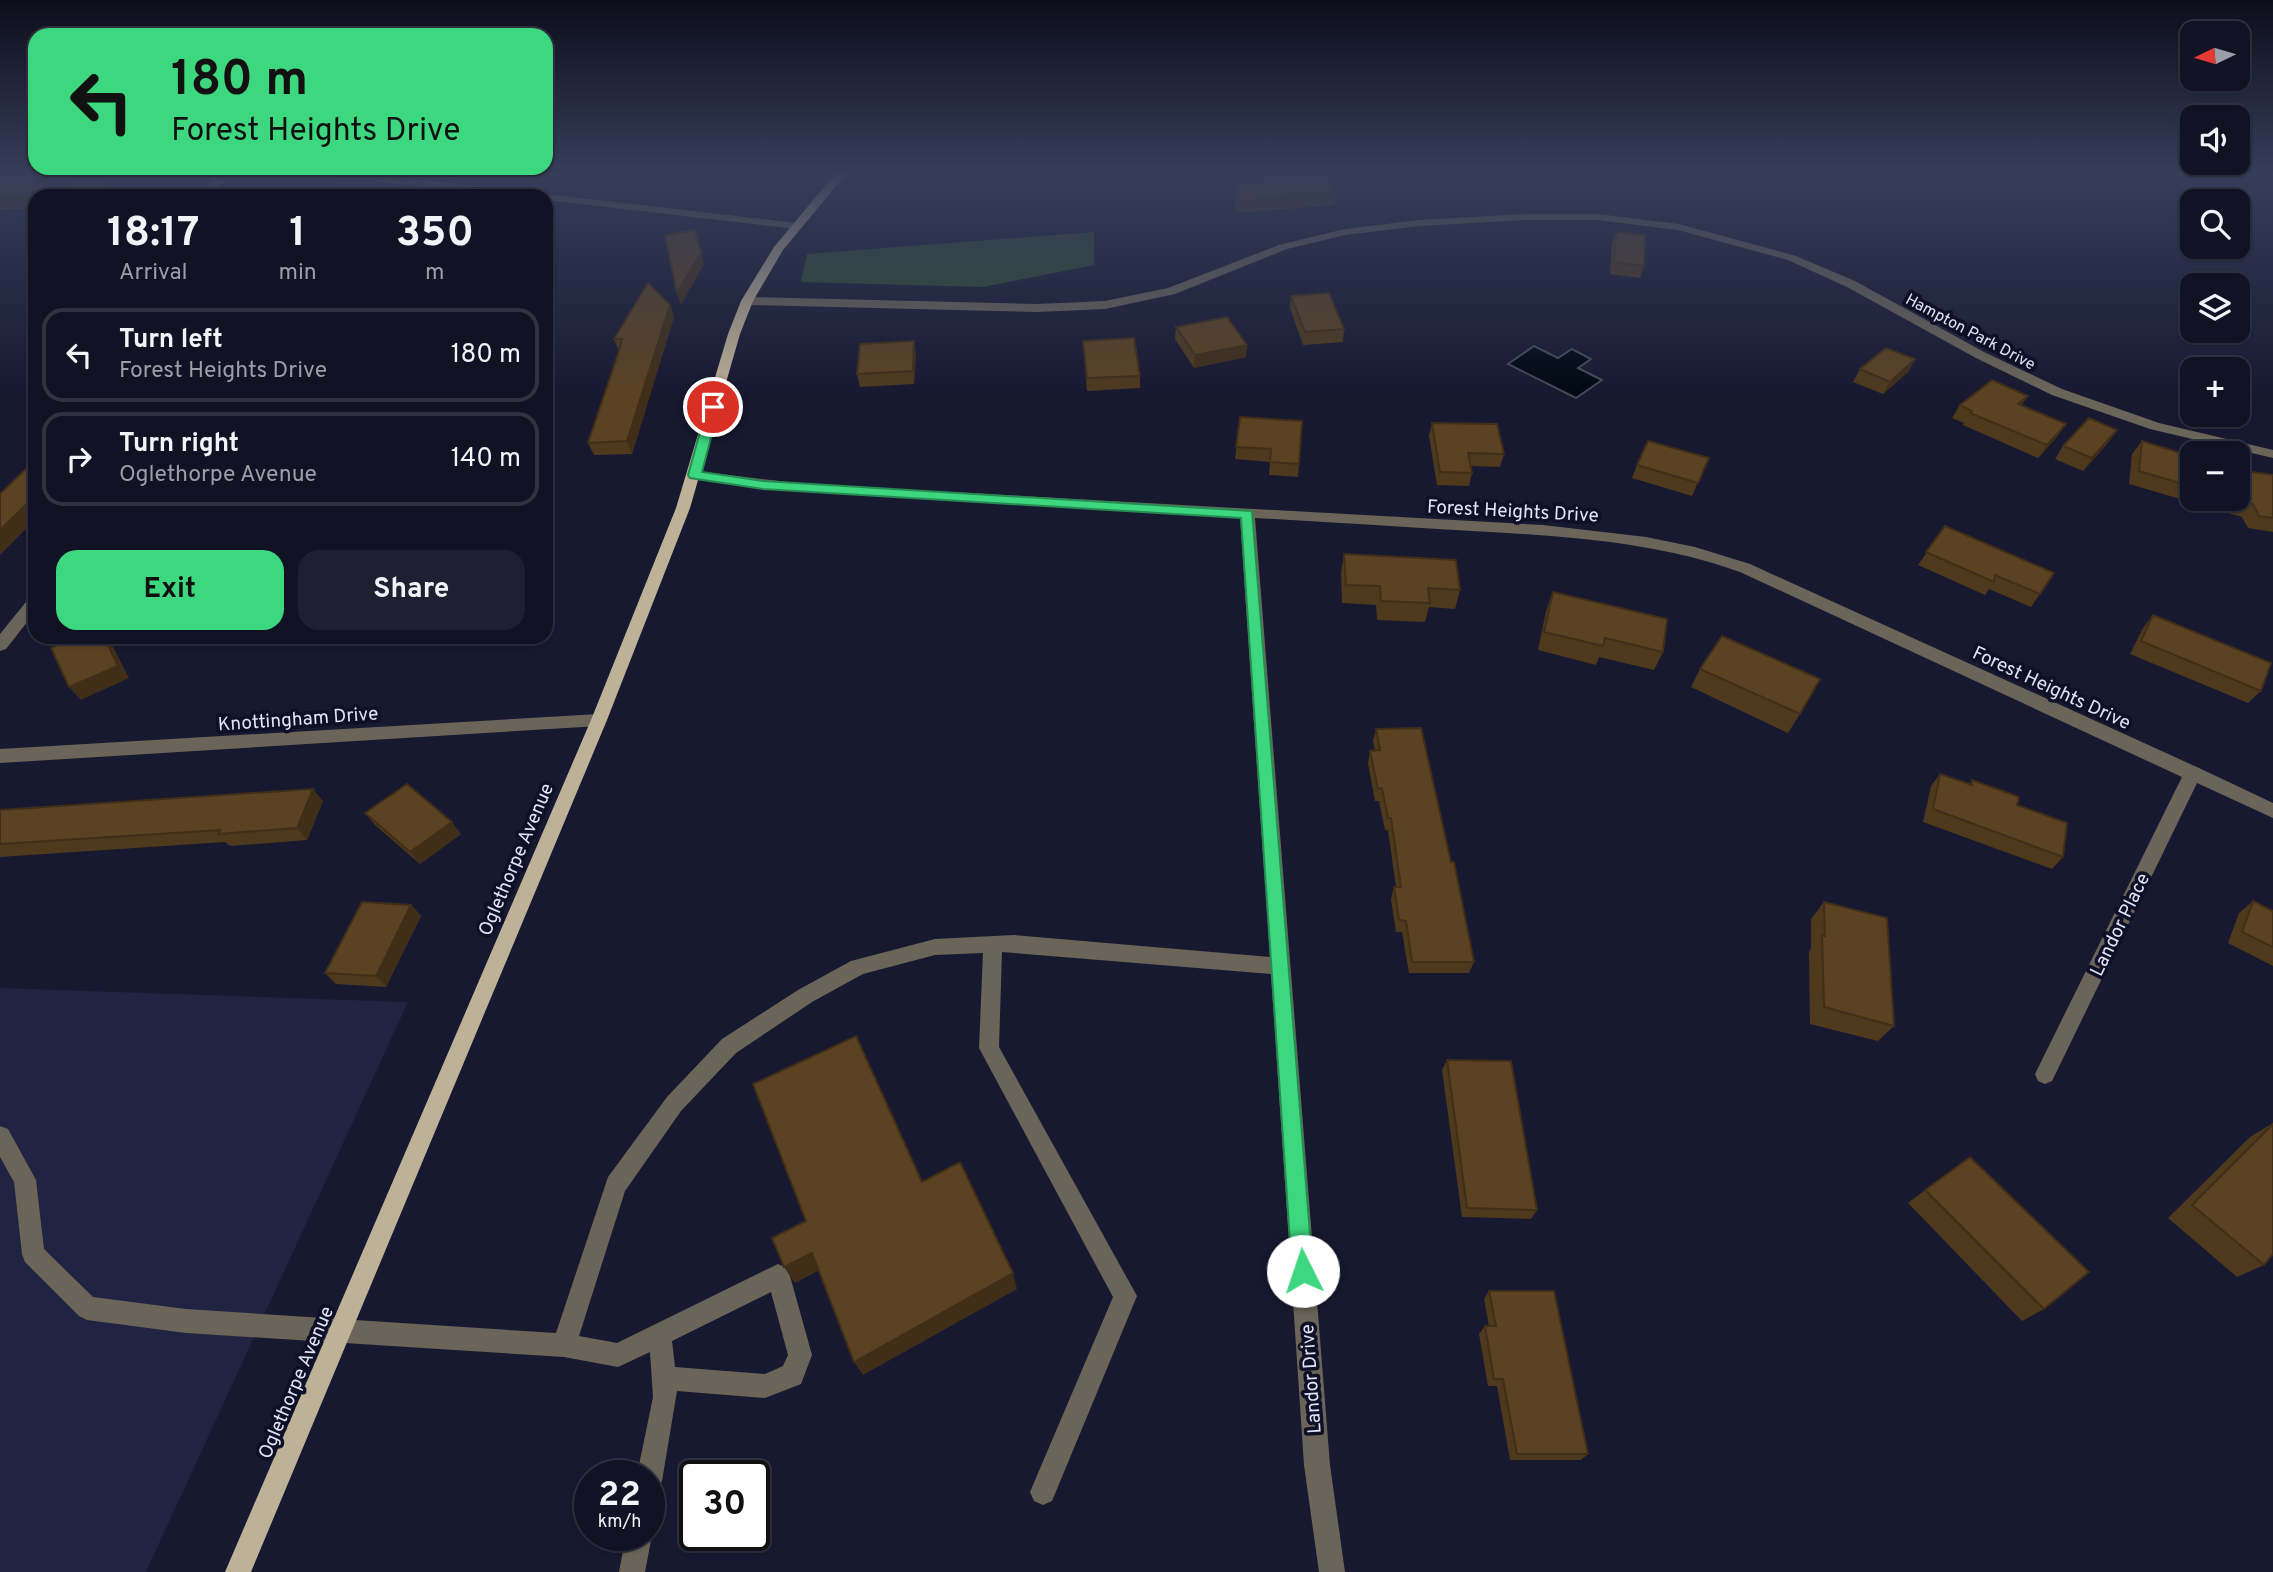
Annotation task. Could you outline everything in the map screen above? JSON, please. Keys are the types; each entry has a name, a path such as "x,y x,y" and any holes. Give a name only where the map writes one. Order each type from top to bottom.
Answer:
{"main road":[{"name":"Oglethorpe Avenue","path":"238,1572 599,720 695,475 734,334 760,276 781,247"}],"street":[{"name":"Hampton Park Drive","path":"747,301 1037,308 1105,304 1171,291 1282,247"},
{"name":"Hampton Park Drive","path":"1753,247 1792,258 1851,284 1980,355 2057,392 2154,426 2273,454"},
{"name":"Forest Heights Drive","path":"695,475 763,485 1610,535 1706,553 1758,573 2273,811"},
{"name":"Landor Drive","path":"1247,514 1317,1465 1332,1572"},
{"path":"0,645 28,610"},
{"name":"Knottingham Drive","path":"0,756 599,720"},
{"name":"Landor Place","path":"2045,1074 2193,773"},
{"path":"564,1345 616,1185 674,1104 729,1046 805,996 858,967 935,947 1014,943 1280,966"},
{"path":"993,944 989,1048 1125,1296 1043,1492"},
{"path":"0,1136 6,1164 26,1180 33,1254 87,1308 186,1321 564,1345 618,1355 778,1276 800,1355 792,1375 765,1386 664,1378"},
{"path":"653,1460 665,1396 660,1333"},
{"path":"632,1572 636,1551"}],"shaded area":[{"path":"1534,346 1558,358 1572,349 1591,359 1578,368 1602,380 1576,398 1508,364"},
{"path":"0,988 408,1002 146,1572 0,1572"}],"green space":[{"path":"894,247 1094,247 1094,265 983,287 801,282 807,254"}],"building":[{"path":"668,247 700,247 701,252 677,293"},
{"path":"1615,247 1645,247 1644,266 1614,262"},
{"path":"648,283 670,305 627,441 588,443 620,348 622,339 614,339"},
{"path":"1329,293 1344,329 1305,332 1291,296"},
{"path":"1227,317 1247,345 1195,355 1176,327"},
{"path":"1134,338 1140,376 1087,378 1083,341"},
{"path":"914,341 913,371 857,374 860,344"},
{"path":"1886,348 1915,359 1890,382 1860,369"},
{"path":"1992,380 2028,396 2018,404 2066,424 2047,445 1970,413 1972,411 1960,405"},
{"path":"1240,417 1302,421 1299,464 1270,462 1271,449 1236,447"},
{"path":"2089,418 2117,430 2092,458 2063,446"},
{"path":"1432,423 1497,424 1504,454 1468,453 1472,473 1440,472"},
{"path":"1648,441 1709,458 1698,483 1637,465"},
{"path":"2142,441 2180,453 2180,483 2139,471"},
{"path":"28,467 28,503 0,530 0,494"},
{"path":"2250,472 2273,475 2273,518 2259,516 2250,503"},
{"path":"1945,526 2054,573 2040,594 1995,575 1994,582 1926,552"},
{"path":"1344,554 1456,560 1460,590 1428,588 1430,603 1381,601 1380,586 1346,585"},
{"path":"1553,592 1667,619 1663,652 1605,638 1603,646 1544,632"},
{"path":"2153,615 2271,663 2261,691 2141,641"},
{"path":"1722,636 1820,679 1800,714 1700,669"},
{"path":"60,644 107,644 118,666 69,687 51,648"},
{"path":"1421,728 1451,862 1454,862 1474,962 1412,962 1406,921 1399,920 1394,887 1401,887 1391,818 1388,818 1382,788 1378,789 1370,751 1380,750 1376,729"},
{"path":"1940,774 1972,785 1972,780 2019,797 2017,805 2067,823 2063,857 1933,809"},
{"path":"407,784 452,822 410,852 365,813"},
{"path":"313,789 297,828 218,834 220,830 0,844 0,810"},
{"path":"2253,901 2273,911 2273,947 2242,932"},
{"path":"362,902 411,905 376,976 325,973"},
{"path":"1824,902 1887,918 1894,1026 1824,1007"},
{"path":"856,1036 922,1182 960,1162 1013,1273 854,1362 812,1253 784,1267 772,1238 806,1221 753,1084"},
{"path":"1447,1060 1511,1061 1537,1210 1467,1208"},
{"path":"2273,1124 2273,1254 2264,1265 2192,1205"},
{"path":"1970,1157 2089,1272 2044,1309 1925,1190"},
{"path":"1489,1291 1554,1291 1588,1454 1517,1454 1503,1379 1494,1379 1485,1326 1496,1326"}],"route":[{"path":"713,407 695,475 763,485 1247,514 1303,1271"}]}
